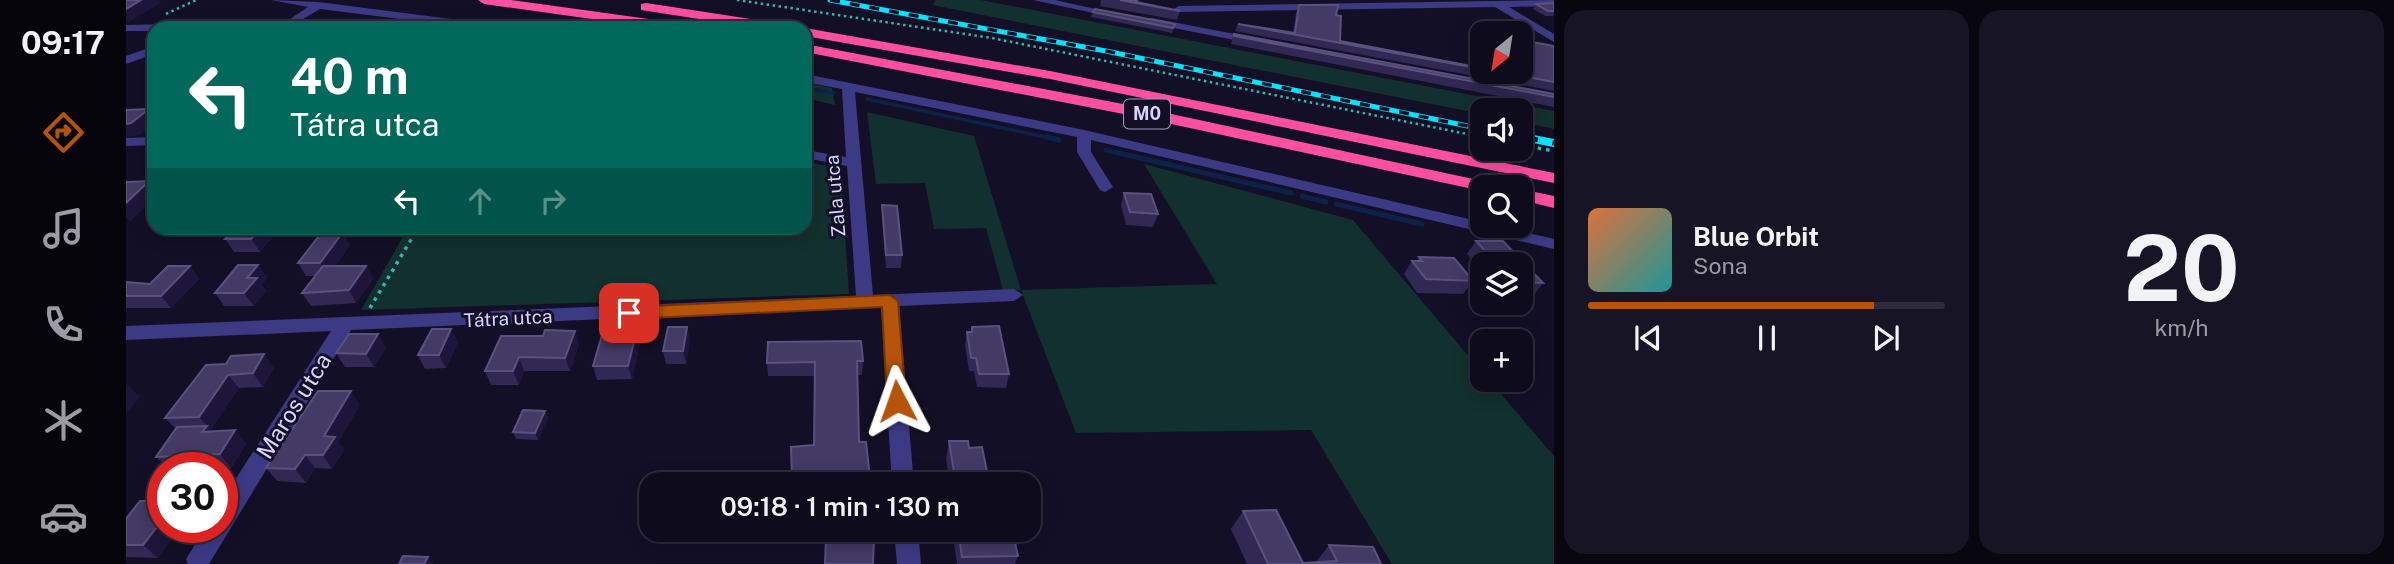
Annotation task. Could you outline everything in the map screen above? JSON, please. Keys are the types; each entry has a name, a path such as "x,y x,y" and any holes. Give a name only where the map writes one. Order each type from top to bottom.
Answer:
{"highway":[{"path":"484,0 635,21"},
{"path":"631,5 737,21"},
{"name":"M0","path":"812,33 1078,80 1554,178"},
{"name":"M0","path":"812,49 1139,112 1470,183"},
{"path":"1533,198 1554,202"}],"street":[{"path":"276,0 443,21"},
{"path":"1038,0 1271,44"},
{"path":"1494,2 1554,39"},
{"path":"1175,5 1554,3"},
{"path":"294,21 318,5"},
{"path":"1175,5 1192,24 1191,29"},
{"path":"126,28 147,28"},
{"path":"126,60 147,52"},
{"path":"812,79 1084,134 1554,244"},
{"name":"Zala utca","path":"848,85 865,302"},
{"path":"1084,134 1084,152 1105,187"},
{"path":"126,142 147,141"},
{"path":"812,155 854,163"},
{"path":"902,472 890,301 1014,295"},
{"name":"Tátra utca","path":"128,335 890,301"},
{"name":"Maros utca","path":"238,497 352,325"},
{"path":"907,542 909,564"},
{"path":"198,559 208,543"}],"path":[{"path":"737,0 992,38 1470,135"},
{"path":"1533,147 1554,151"},
{"path":"352,325 413,235"}],"green space":[{"path":"936,0 981,0 1487,98 1470,98 1470,112 932,5"},
{"path":"812,84 832,88 835,105 812,100"},
{"path":"1533,107 1554,111 1554,129 1533,125"},
{"path":"867,112 974,136 1021,290 1003,290 986,228 934,229 925,183 876,184"},
{"path":"812,163 839,169 841,173 849,294 361,310 404,235 812,235"},
{"path":"1144,164 1353,220 1470,358 1470,392 1499,392 1554,456 1554,564 1392,564 1311,430 1076,433 1021,290 1217,284"}],"building":[{"path":"126,0 141,0 126,9"},
{"path":"1120,0 1137,0 1136,2 1180,11"},
{"path":"1554,3 1554,11 1548,11 1536,4"},
{"path":"1299,5 1338,5 1336,15 1341,16 1340,41 1470,67 1238,24 1295,33"},
{"path":"1095,9 1175,24 1173,28 1093,12"},
{"path":"1234,36 1470,78 1470,81"},
{"path":"1533,42 1554,46 1554,82 1533,78"},
{"path":"1486,84 1501,84 1554,94 1554,97"},
{"path":"147,109 126,124 126,110"},
{"path":"147,181 147,183 126,203 126,182"},
{"path":"1124,193 1151,194 1158,214 1130,212"},
{"path":"882,205 897,206 902,255 886,255"},
{"path":"229,235 255,235 251,239 225,239"},
{"path":"320,235 341,235 320,263 298,263"},
{"path":"1476,241 1503,241 1513,252 1486,252"},
{"path":"1419,257 1454,258 1470,281 1426,279 1412,261 1422,261"},
{"path":"238,265 258,265 247,278 257,278 244,293 215,293"},
{"path":"168,266 190,266 161,296 126,296 126,282 150,284"},
{"path":"323,266 366,266 349,290 302,293"},
{"path":"1533,272 1543,283 1533,283"},
{"path":"606,321 639,321 628,366 593,366"},
{"path":"999,326 1009,374 979,374 976,358 971,358 967,332 972,332 972,327"},
{"path":"668,327 687,327 683,351 663,351"},
{"path":"432,329 451,329 439,355 418,355"},
{"path":"545,330 575,331 565,358 519,357 513,371 485,371 501,336 543,336"},
{"path":"349,334 378,334 366,354 336,353"},
{"path":"861,341 863,361 857,361 859,442 866,442 869,472 792,472 791,447 814,445 815,362 767,363 768,342"},
{"path":"264,354 253,373 228,375 199,417 165,418 206,365 226,364 231,356"},
{"path":"318,391 351,391 324,436 335,437 323,455 305,455 295,469 266,468"},
{"path":"523,410 545,411 535,433 513,432"},
{"path":"207,426 202,432 235,430 221,452 160,452 177,427"},
{"path":"949,441 968,441 969,448 982,447 987,472 954,472"},
{"path":"140,501 147,501 147,540 143,545 126,545 126,519"},
{"path":"1276,510 1303,563 1337,561 1329,545 1373,547 1381,564 1268,564 1243,511"},
{"path":"826,542 874,542 873,564 825,564"},
{"path":"960,542 1015,542 1018,556 962,557"},
{"path":"403,556 428,557 424,564 399,564"}],"waterway":[{"path":"812,89 834,93"},
{"path":"867,99 1055,139"},
{"path":"1047,137 1055,139"},
{"path":"1055,139 1059,140"},
{"path":"1106,150 1291,193"},
{"path":"1302,196 1326,202"},
{"path":"1336,204 1422,224"}],"railway":[{"path":"830,0 1106,51 1470,127"},
{"path":"1533,139 1554,143"}],"route":[{"path":"629,313 890,301 897,401"}]}
